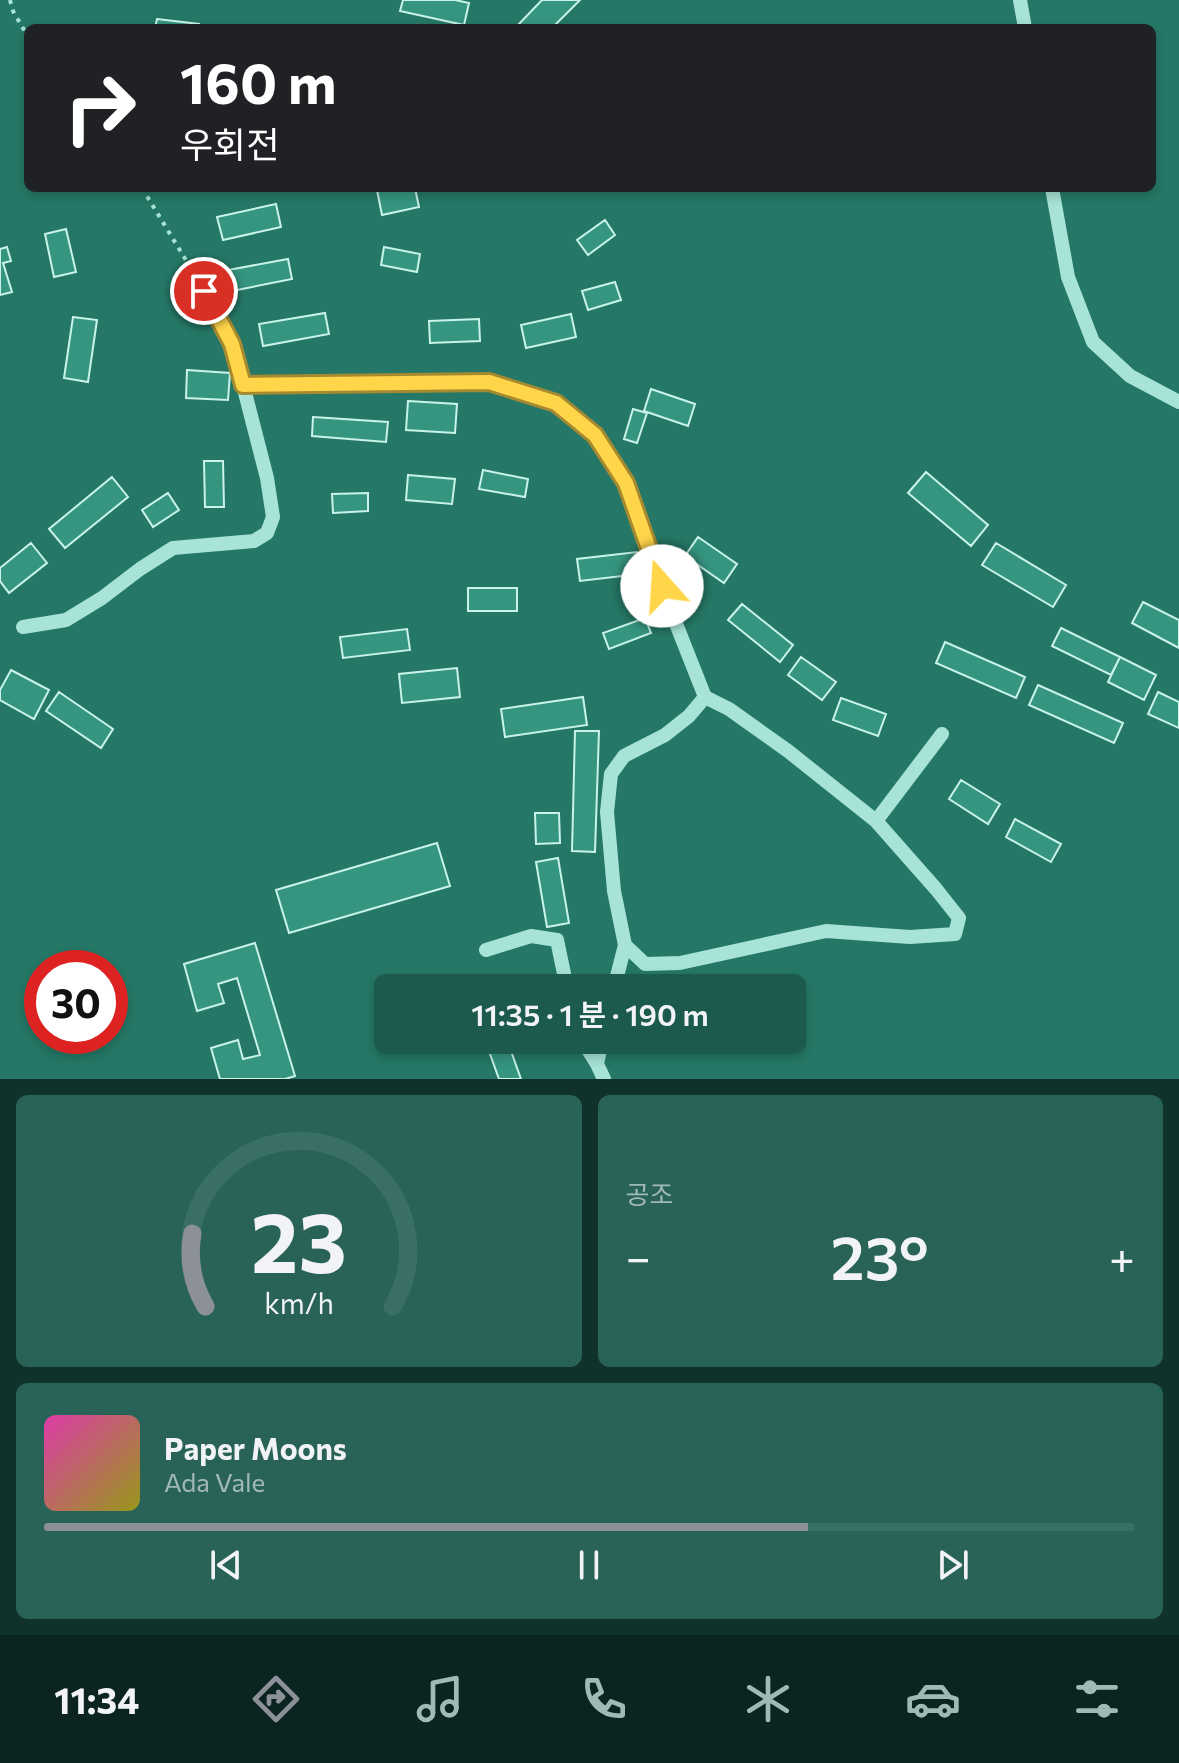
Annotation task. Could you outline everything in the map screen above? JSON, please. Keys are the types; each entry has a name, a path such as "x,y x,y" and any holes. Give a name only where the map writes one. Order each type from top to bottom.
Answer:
{"street":[{"path":"1020,0 1024,24"},
{"path":"1053,192 1068,277 1093,342 1130,376 1179,402"},
{"path":"23,627 66,620 173,548 254,541 267,533 273,517 267,478 243,385 232,344 204,291"},
{"path":"243,385 489,382 556,403 595,435 626,483 705,697 729,709 788,751 876,821 959,918 955,934 910,937 826,931 680,963 645,964 625,945"},
{"path":"618,974 625,945 614,891 607,812 611,774 624,756 665,735 689,716 705,697"},
{"path":"876,821 942,734"},
{"path":"486,950 531,936 557,940 564,974"},
{"path":"591,1054 604,1079"},
{"path":"597,1064 599,1054"}],"path":[{"path":"10,0 24,30"},
{"path":"144,192 204,291"}],"building":[{"path":"403,0 469,3 464,24 400,11"},
{"path":"542,0 580,0 556,24 519,24"},
{"path":"157,19 199,24 156,24"},
{"path":"377,192 416,192 419,207 382,215"},
{"path":"276,204 281,227 223,240 217,217"},
{"path":"605,220 615,235 588,255 577,240"},
{"path":"66,229 76,272 54,277 45,234"},
{"path":"7,247 11,261 3,263 12,292 0,295 0,249"},
{"path":"384,247 420,254 417,272 381,265"},
{"path":"288,259 292,279 232,291 228,270"},
{"path":"615,282 621,300 588,310 582,291"},
{"path":"325,313 329,334 263,346 259,324"},
{"path":"571,314 576,337 526,348 521,325"},
{"path":"73,317 97,320 88,382 64,378"},
{"path":"479,319 480,341 430,343 429,321"},
{"path":"187,370 230,373 228,400 186,398"},
{"path":"651,389 695,404 688,426 644,411"},
{"path":"408,401 457,404 455,433 406,430"},
{"path":"633,409 647,413 637,443 624,439"},
{"path":"313,417 388,422 386,442 312,436"},
{"path":"204,461 223,461 224,507 205,507"},
{"path":"483,470 528,479 525,497 479,489"},
{"path":"926,472 988,525 971,546 908,493"},
{"path":"408,475 455,479 452,504 406,500"},
{"path":"112,477 128,497 65,548 49,529"},
{"path":"168,493 179,510 153,527 142,510"},
{"path":"368,493 368,511 333,513 332,494"},
{"path":"698,537 737,564 724,583 685,556"},
{"path":"31,543 47,563 9,593 0,581 0,568"},
{"path":"996,543 1066,585 1053,607 982,565"},
{"path":"637,552 639,574 580,581 577,559"},
{"path":"468,588 517,588 517,611 468,611"},
{"path":"1143,602 1179,620 1179,648 1132,623"},
{"path":"742,604 793,645 780,662 728,620"},
{"path":"645,618 651,633 609,649 603,633"},
{"path":"1061,628 1120,657 1111,675 1052,646"},
{"path":"407,629 410,650 343,658 340,637"},
{"path":"945,642 1025,677 1016,698 936,663"},
{"path":"801,657 836,682 822,700 788,675"},
{"path":"1120,657 1156,675 1144,700 1108,682"},
{"path":"457,668 460,697 402,703 399,674"},
{"path":"11,670 49,690 34,719 0,700 0,690"},
{"path":"1038,685 1123,723 1114,743 1029,705"},
{"path":"59,692 113,729 101,748 46,711"},
{"path":"1158,692 1179,702 1179,728 1148,714"},
{"path":"583,697 587,725 505,737 501,709"},
{"path":"841,698 886,714 878,736 833,720"},
{"path":"575,731 599,731 595,852 572,851"},
{"path":"961,780 1000,804 988,824 949,799"},
{"path":"535,813 559,813 560,843 536,844"},
{"path":"1015,819 1061,844 1051,862 1006,837"},
{"path":"437,843 450,886 289,933 276,890"},
{"path":"558,858 569,923 547,927 536,862"},
{"path":"255,943 295,1076 285,1079 220,1079 211,1048 238,1040 243,1059 260,1055 237,978 218,984 224,1003 197,1011 184,964"},
{"path":"490,1054 512,1054 521,1079 499,1079"}],"route":[{"path":"204,291 232,344 243,385 489,382 556,403 595,435 626,483 662,586"}]}
